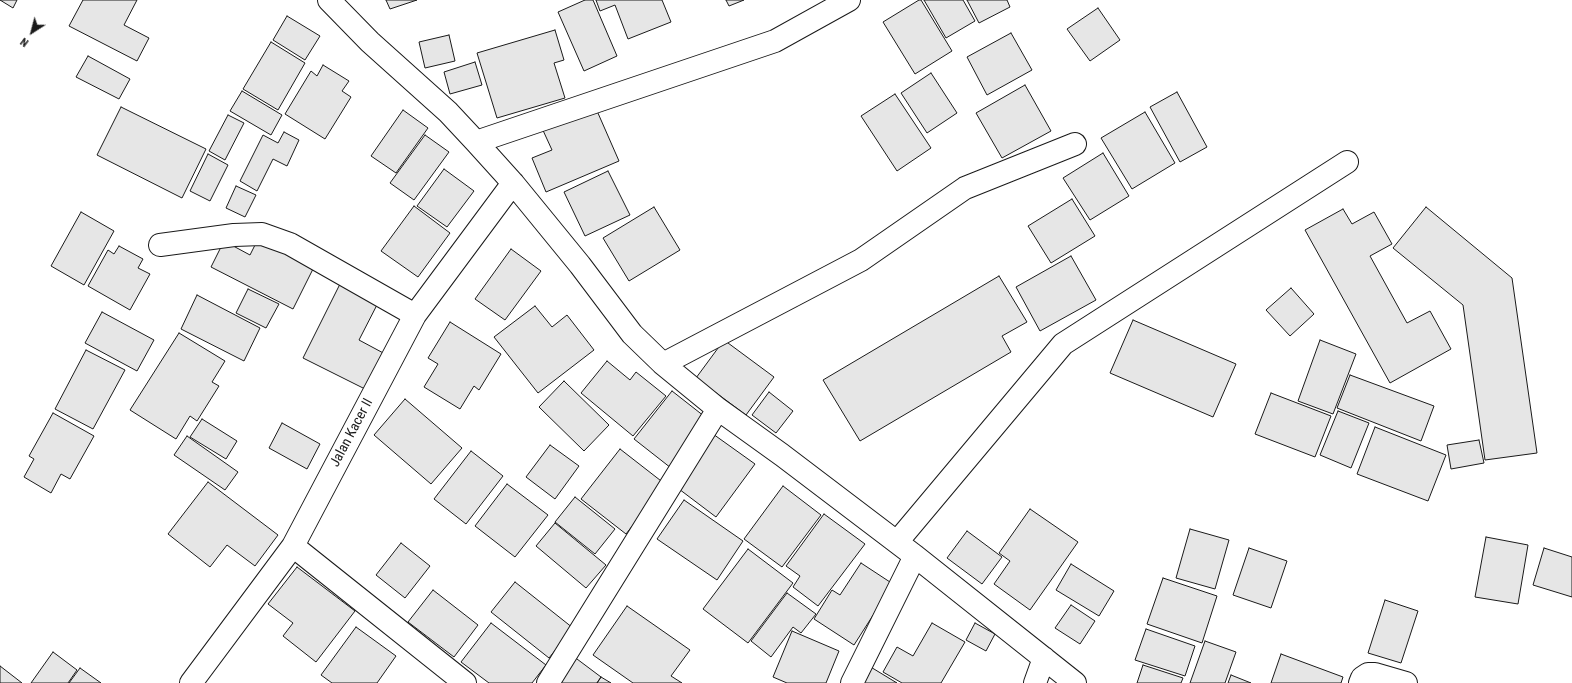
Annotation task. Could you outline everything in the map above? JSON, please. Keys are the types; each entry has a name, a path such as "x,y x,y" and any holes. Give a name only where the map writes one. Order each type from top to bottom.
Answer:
{"street":[{"path":"329,0 370,42 448,112 476,142 513,183 580,266 632,334 663,364 718,409 782,455 897,542 1075,683"},
{"path":"476,142 775,40 849,0"},
{"path":"663,364 861,260 965,188 1075,144"},
{"path":"897,542 1063,344 1347,162"},
{"name":"Jalan Kacer II","path":"190,683 293,546 414,315 513,183"},
{"path":"160,245 234,235 262,234 290,244 414,315"},
{"path":"548,683 718,409"},
{"path":"293,546 465,683"},
{"path":"852,683 915,556"},
{"path":"1035,683 1044,658"},
{"path":"1360,683 1362,678 1368,674 1375,674 1406,683"}],"building":[{"path":"0,0 17,0 13,8"},
{"path":"83,0 137,0 124,25 149,38 137,61 69,26"},
{"path":"386,0 417,0 390,9"},
{"path":"585,0 593,0 617,56 584,71 558,12"},
{"path":"596,0 662,0 671,22 628,39 615,5 600,11"},
{"path":"726,0 744,0 729,6"},
{"path":"921,0 952,51 915,74 883,22"},
{"path":"924,0 963,0 975,21 946,38"},
{"path":"967,0 1007,0 1010,7 979,23"},
{"path":"1098,8 1120,40 1090,61 1067,29"},
{"path":"287,16 320,36 305,60 273,40"},
{"path":"555,30 564,60 554,63 565,98 497,118 477,53"},
{"path":"1011,33 1032,70 987,95 967,57"},
{"path":"449,35 455,61 425,68 419,42"},
{"path":"271,42 305,63 278,110 243,89"},
{"path":"88,56 130,79 119,99 76,77"},
{"path":"475,62 482,85 450,94 444,72"},
{"path":"323,65 349,81 342,91 351,97 325,139 285,114 311,71 317,76"},
{"path":"931,73 957,113 927,133 901,93"},
{"path":"1025,85 1051,131 1002,158 976,113"},
{"path":"242,91 282,115 271,135 230,111"},
{"path":"1177,92 1207,147 1180,162 1150,107"},
{"path":"895,94 931,148 897,171 861,116"},
{"path":"594,104 619,161 546,192 532,158 552,150 541,126"},
{"path":"121,107 206,149 182,198 97,155"},
{"path":"403,110 428,128 396,173 371,156"},
{"path":"1145,112 1175,163 1132,189 1101,138"},
{"path":"228,115 244,123 225,160 209,151"},
{"path":"284,132 299,140 287,166 273,159 257,191 240,181 263,135 278,143"},
{"path":"425,135 449,152 414,200 390,183"},
{"path":"1103,153 1129,196 1090,220 1063,178"},
{"path":"208,154 228,165 210,201 190,191"},
{"path":"444,169 474,191 447,227 417,206"},
{"path":"608,171 630,215 585,236 564,192"},
{"path":"236,186 256,195 245,217 226,208"},
{"path":"1072,199 1095,236 1051,263 1028,226"},
{"path":"414,206 450,233 418,277 381,251"},
{"path":"654,207 680,250 629,281 603,238"},
{"path":"1426,207 1512,278 1537,453 1485,460 1463,305 1393,248"},
{"path":"1343,209 1352,224 1374,212 1392,244 1370,256 1407,323 1430,311 1451,349 1390,383 1305,230"},
{"path":"81,212 114,231 84,285 51,266"},
{"path":"259,237 315,265 293,309 211,267 224,241 250,255"},
{"path":"119,246 143,259 138,268 150,274 130,310 88,286 108,250 114,254"},
{"path":"511,249 541,271 505,320 475,299"},
{"path":"1071,256 1096,300 1040,331 1016,287"},
{"path":"999,276 1027,322 1002,336 1011,352 860,441 823,380"},
{"path":"342,280 380,299 359,340 387,355 369,391 303,358"},
{"path":"1291,288 1314,314 1290,336 1266,310"},
{"path":"248,289 279,304 266,328 236,313"},
{"path":"197,295 260,328 244,361 181,329"},
{"path":"535,306 552,327 567,315 594,350 538,393 494,337"},
{"path":"102,312 154,340 137,371 85,343"},
{"path":"1133,320 1236,364 1213,417 1110,373"},
{"path":"450,322 501,354 479,390 474,386 460,409 424,387 438,364 428,358"},
{"path":"179,333 225,361 212,382 219,386 197,421 190,416 176,439 130,410"},
{"path":"724,340 774,377 746,415 696,378"},
{"path":"1320,340 1356,354 1333,414 1298,401"},
{"path":"86,350 125,370 93,429 55,409"},
{"path":"607,361 630,380 636,372 666,396 633,436 581,393"},
{"path":"1350,375 1434,406 1421,441 1337,408"},
{"path":"564,381 609,425 584,451 539,407"},
{"path":"672,391 709,420 671,468 634,439"},
{"path":"769,392 793,411 776,433 752,415"},
{"path":"1271,393 1331,416 1315,457 1255,434"},
{"path":"405,399 462,448 431,484 374,435"},
{"path":"1338,411 1369,423 1351,468 1320,455"},
{"path":"53,413 94,436 70,479 61,474 51,493 24,477 34,459 29,456"},
{"path":"202,419 237,441 226,459 190,437"},
{"path":"282,423 320,444 307,469 269,448"},
{"path":"1375,427 1446,455 1428,501 1357,474"},
{"path":"713,434 755,464 716,517 675,486"},
{"path":"187,436 238,472 225,490 174,455"},
{"path":"1479,440 1484,463 1451,469 1447,445"},
{"path":"550,445 579,466 555,499 526,477"},
{"path":"620,449 665,484 626,534 581,499"},
{"path":"471,451 503,476 466,524 434,499"},
{"path":"208,482 278,535 255,566 227,545 210,567 168,534"},
{"path":"507,484 548,515 515,557 475,526"},
{"path":"783,486 821,515 782,567 744,539"},
{"path":"575,497 615,529 595,554 555,522"},
{"path":"684,500 743,541 717,580 657,539"},
{"path":"1030,509 1078,542 1030,610 994,584 1010,561 999,553"},
{"path":"824,514 865,544 818,606 793,587 800,576 786,566"},
{"path":"555,523 606,565 586,588 536,546"},
{"path":"1190,529 1229,540 1215,589 1176,578"},
{"path":"967,531 1002,557 982,584 947,558"},
{"path":"1486,537 1528,545 1518,604 1475,597"},
{"path":"401,543 430,566 405,598 376,575"},
{"path":"1249,548 1287,561 1271,608 1233,595"},
{"path":"1544,548 1572,557 1572,597 1533,585"},
{"path":"748,549 793,583 748,643 703,609"},
{"path":"861,563 893,584 854,645 814,619 832,590 840,595"},
{"path":"1071,564 1114,591 1099,616 1056,590"},
{"path":"297,567 355,611 316,662 283,636 293,623 268,604"},
{"path":"1163,578 1217,596 1202,643 1147,624"},
{"path":"515,582 573,628 549,658 491,612"},
{"path":"433,590 478,625 454,657 408,622"},
{"path":"787,593 816,614 801,633 793,627 771,657 751,641"},
{"path":"1385,600 1418,611 1401,663 1368,653"},
{"path":"1071,605 1095,621 1080,644 1055,628"},
{"path":"627,606 690,650 671,676 682,683 633,683 593,655"},
{"path":"491,623 546,665 532,683 489,683 461,662"},
{"path":"932,623 965,642 941,683 902,683 883,672 897,647 913,656"},
{"path":"975,623 995,634 986,651 966,640"},
{"path":"356,627 396,656 377,683 332,683 321,675"},
{"path":"1146,629 1195,646 1185,676 1135,660"},
{"path":"792,631 839,651 826,683 787,683 773,677"},
{"path":"1205,641 1236,652 1225,683 1190,683"},
{"path":"53,652 77,670 68,683 31,683"},
{"path":"1281,654 1343,677 1341,683 1271,683"},
{"path":"573,656 601,677 597,683 553,683"},
{"path":"1143,665 1183,678 1181,683 1137,683"},
{"path":"0,666 22,683 0,683"},
{"path":"869,666 897,683 859,683"},
{"path":"80,668 101,683 69,683"},
{"path":"1231,675 1251,683 1228,683"},
{"path":"601,677 611,683 597,683"}]}
